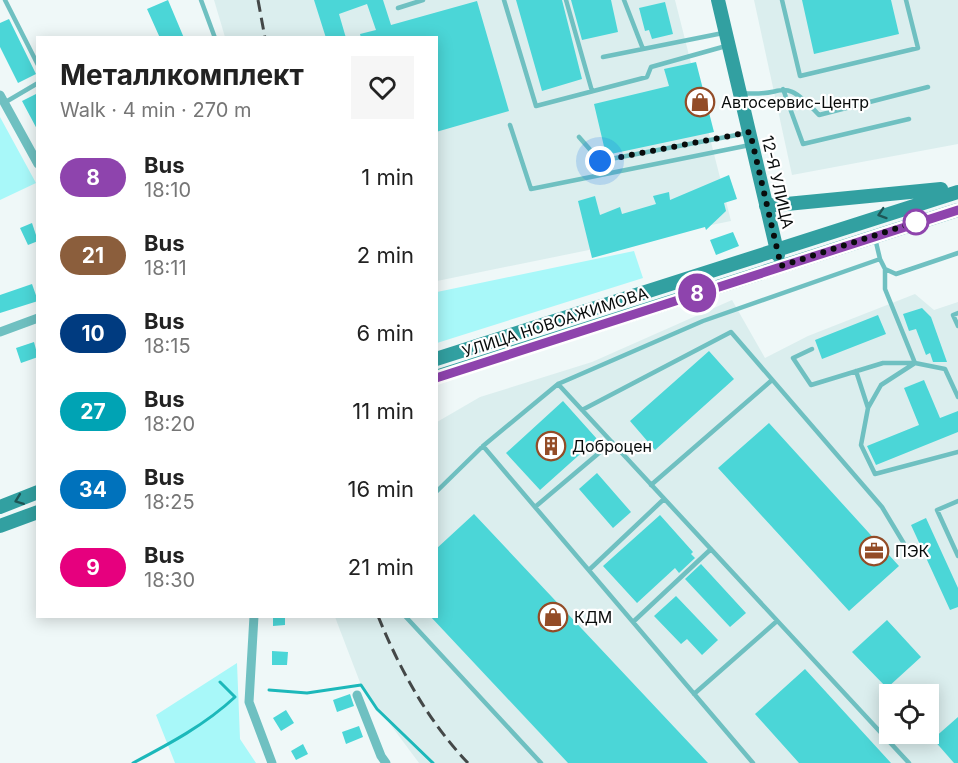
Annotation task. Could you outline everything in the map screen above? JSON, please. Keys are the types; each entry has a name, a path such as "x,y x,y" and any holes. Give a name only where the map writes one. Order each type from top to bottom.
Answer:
{"main road":[{"name":"12-Я УЛИЦА","path":"718,0 781,266"},
{"path":"766,206 958,189"},
{"name":"УЛИЦА НОВОАЖИМОВА","path":"438,357 958,189"},
{"name":"УЛИЦА НОВОАЖИМОВА","path":"438,377 874,235 958,210"},
{"path":"0,507 36,493"},
{"path":"0,526 36,513"}],"street":[{"path":"2,99 36,160"},
{"path":"0,332 36,319"},
{"path":"254,618 249,702 272,763"},
{"path":"357,695 381,756 386,763"}],"lane":[{"path":"201,0 214,36"},
{"path":"398,8 423,0"},
{"path":"504,0 536,106 647,77 651,67 728,39"},
{"path":"566,0 592,91"},
{"path":"624,0 643,49"},
{"path":"782,0 801,76 918,48 906,0"},
{"path":"0,5 5,1 36,61"},
{"path":"603,57 643,49 728,39"},
{"path":"2,99 36,85"},
{"path":"740,93 788,89 802,98 819,115 928,87"},
{"path":"783,89 803,144 909,120"},
{"path":"510,125 531,189 751,138"},
{"path":"579,137 600,161 751,138"},
{"path":"874,235 885,269 885,289 915,363"},
{"path":"885,269 896,274 958,253"},
{"path":"438,490 483,446 558,384 714,316 880,259"},
{"path":"958,313 953,315 958,326"},
{"path":"582,410 731,332 882,507 909,552"},
{"path":"812,349 793,358 811,385 883,363 915,363 945,369 958,397"},
{"path":"915,363 881,385 868,408 861,445 875,474 958,452"},
{"path":"856,371 868,408"},
{"path":"651,485 772,380"},
{"path":"558,384 909,763"},
{"path":"535,507 612,442"},
{"path":"483,446 753,763"},
{"path":"589,570 664,499"},
{"path":"958,501 937,510 958,556"},
{"path":"633,622 711,549"},
{"path":"407,618 541,763"},
{"path":"694,694 777,621"}],"shaded area":[{"path":"214,0 675,0 731,221 438,281 438,36 225,36"},
{"path":"754,0 958,0 958,144 792,175"},
{"path":"0,117 36,183 0,200"},
{"path":"634,251 643,278 438,343 438,292"},
{"path":"915,294 934,310 958,302 958,763 419,763 361,685 335,618 438,618 438,421 480,397 592,362 732,300 765,358 808,336"},
{"path":"237,663 240,739 256,763 175,763 156,715"}],"building":[{"path":"168,0 183,36 159,36 147,9"},
{"path":"314,0 383,0 391,25 477,1 509,111 438,131 438,36 360,36 360,34 376,30 367,4 339,14 345,36 325,36"},
{"path":"516,0 562,0 582,79 542,91"},
{"path":"571,0 611,0 618,32 582,40"},
{"path":"802,0 891,0 899,34 814,54"},
{"path":"665,2 673,34 652,39 649,30 645,31 639,8"},
{"path":"9,19 36,74 18,83 0,47 0,23"},
{"path":"696,62 714,132 606,155 594,104 669,86 664,69"},
{"path":"36,94 36,127 22,101"},
{"path":"729,175 737,199 724,203 726,211 706,230 705,227 592,258 578,201 595,196 600,215 620,207 622,214 656,204 653,196 669,192 670,200"},
{"path":"32,223 36,242 28,245 20,228"},
{"path":"733,232 739,246 716,255 710,240"},
{"path":"32,284 36,302 0,313 0,295"},
{"path":"922,308 931,317 947,362 933,362 930,353 926,355 916,329 909,331 903,314"},
{"path":"878,315 886,334 822,359 815,340"},
{"path":"34,342 36,358 21,363 16,348"},
{"path":"709,351 734,379 655,450 630,421"},
{"path":"924,380 940,418 958,411 958,432 876,465 867,446 919,425 904,388"},
{"name":"Доброцен","path":"563,401 597,439 540,490 506,453"},
{"path":"769,423 899,566 849,611 718,468"},
{"path":"597,473 631,512 613,528 579,489"},
{"path":"474,514 708,763 568,763 432,618 438,618 438,547"},
{"path":"660,515 693,552 691,554 695,558 679,573 675,568 637,603 603,566"},
{"path":"926,518 958,588 958,607 950,610 911,525"},
{"path":"701,564 746,613 730,627 685,579"},
{"path":"676,596 718,640 702,655 687,639 681,644 654,616"},
{"path":"273,618 285,618 285,625 273,626"},
{"path":"887,620 921,657 891,684 883,684 852,652"},
{"path":"272,651 288,652 287,665 272,665"},
{"path":"805,669 891,763 799,763 755,714"},
{"path":"350,694 354,706 337,712 333,700"},
{"path":"286,710 294,723 281,731 273,718"},
{"path":"958,717 958,763 954,763 937,744 939,734"},
{"path":"359,726 363,737 346,744 342,732"},
{"path":"303,744 308,754 296,760 291,751"}],"waterway":[{"path":"133,763 199,725 235,697 220,682"},
{"path":"269,690 307,693 361,685 377,709 433,763"}],"railway":[{"path":"258,0 265,36"},
{"path":"379,618 416,694 440,730 468,763"}],"bus line":[{"name":"8","path":"438,377 958,210"}],"place":[{"name":"Автосервис-Центр","path":"700,102"},
{"name":"Доброцен","path":"551,446"},
{"name":"ПЭК","path":"874,551"},
{"name":"КДМ","path":"553,617"}],"route":[{"path":"600,161 750,132 781,266 916,222"}]}
